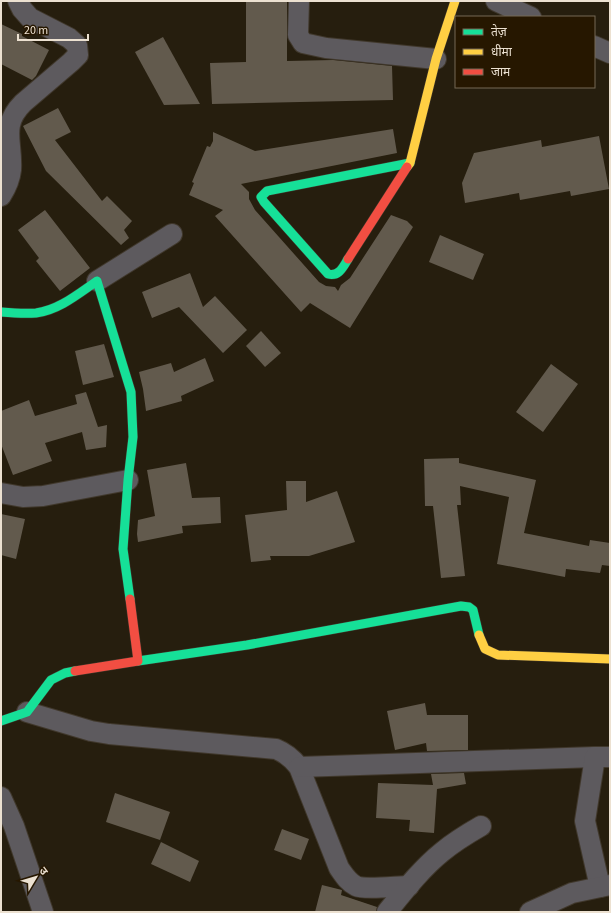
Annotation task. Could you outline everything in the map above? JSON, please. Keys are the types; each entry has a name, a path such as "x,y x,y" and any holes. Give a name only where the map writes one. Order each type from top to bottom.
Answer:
{"street":[{"path":"1,196 10,178 11,168 8,126 11,117 22,103 71,62 78,54 77,45 69,38 30,18 22,9 18,1"},
{"path":"299,1 298,36 303,43 326,48 436,59"},
{"path":"410,163 267,191 261,197 328,274 332,276 336,275 410,163 416,144 436,59 455,1"},
{"path":"496,1 529,16"},
{"path":"595,46 610,53"},
{"path":"1,312 35,313 50,310 62,304 172,234"},
{"path":"97,282 131,392 133,437 123,549 138,661"},
{"path":"1,493 23,497 43,496 128,480"},
{"path":"1,721 27,712 36,703 51,680 64,673 247,645 461,606 469,607 473,610 481,642 484,649 490,653 498,655 610,659"},
{"path":"27,712 91,731 109,734 276,749 292,758 298,767 339,868 346,879 357,887 370,888 408,886"},
{"path":"298,767 602,757 585,821 605,886 572,893 530,912"},
{"path":"1,797 14,826 43,912"},
{"path":"387,912 408,886 441,853 458,840 481,826"}],"building":[{"path":"246,1 287,1 287,61 333,60 392,66 393,100 212,104 210,63 246,62"},
{"path":"1,24 22,34 22,36 49,50 36,76 32,80 1,64"},
{"path":"163,37 200,104 164,105 135,52"},
{"path":"58,108 71,132 55,140 102,201 107,196 132,221 124,230 129,238 121,245 46,171 23,126"},
{"path":"393,129 397,153 241,184 249,192 249,199 255,210 319,282 326,286 335,287 338,291 341,285 350,278 391,215 407,221 413,227 350,328 310,303 301,312 215,216 223,210 189,195 194,183 192,182 207,146 210,147 213,141 213,132 255,151"},
{"path":"599,136 609,189 571,196 570,191 520,200 519,193 465,203 462,183 474,153 541,140 542,147"},
{"path":"45,210 90,268 60,291 36,261 39,258 18,230"},
{"path":"440,235 484,254 473,280 429,262"},
{"path":"190,273 203,307 215,296 247,330 223,353 179,307 152,318 142,292"},
{"path":"261,331 281,353 265,367 246,346"},
{"path":"104,344 114,377 83,385 75,351"},
{"path":"205,358 214,381 181,396 182,401 146,411 139,372 171,363 174,372"},
{"path":"551,364 578,384 543,432 516,412"},
{"path":"86,392 98,427 107,425 106,447 86,450 82,432 45,443 52,461 13,475 1,444 1,411 29,400 35,416 77,404 75,395"},
{"path":"459,458 459,463 536,480 524,533 589,546 590,540 610,543 610,566 602,565 600,573 566,569 565,577 497,564 509,497 460,486 461,505 457,505 465,576 441,578 433,506 425,506 424,459"},
{"path":"186,463 192,498 220,497 221,523 182,526 183,533 138,542 138,520 155,516 147,470"},
{"path":"286,481 306,481 306,502 337,491 355,542 309,556 270,556 271,560 251,562 245,515 287,510"},
{"path":"1,514 25,519 16,559 1,555"},
{"path":"425,703 427,715 468,715 468,750 427,751 426,743 395,750 387,711"},
{"path":"464,773 466,784 437,789 434,833 409,831 410,820 376,818 378,783 433,785 431,774"},
{"path":"115,793 170,812 160,840 106,822"},
{"path":"282,829 309,839 301,860 274,850"},
{"path":"161,842 199,861 190,882 151,864"},
{"path":"322,885 342,890 341,895 377,907 376,912 315,912"}],"traffic: fast":[{"path":"348,259 338,273 332,275 328,274 261,197 267,191 410,163"},
{"path":"1,312 36,313 53,309 68,301 97,281 131,392 133,437 123,549 130,599"},
{"path":"138,661 247,645 461,606 469,607 473,610 479,635"},
{"path":"1,721 27,712 51,680 65,673 75,671"}],"traffic: slow":[{"path":"407,167 410,163 436,59 455,1"},
{"path":"479,635 485,649 498,655 610,659"}],"traffic: jam":[{"path":"348,259 407,167"},
{"path":"75,671 138,661 130,599"}]}
